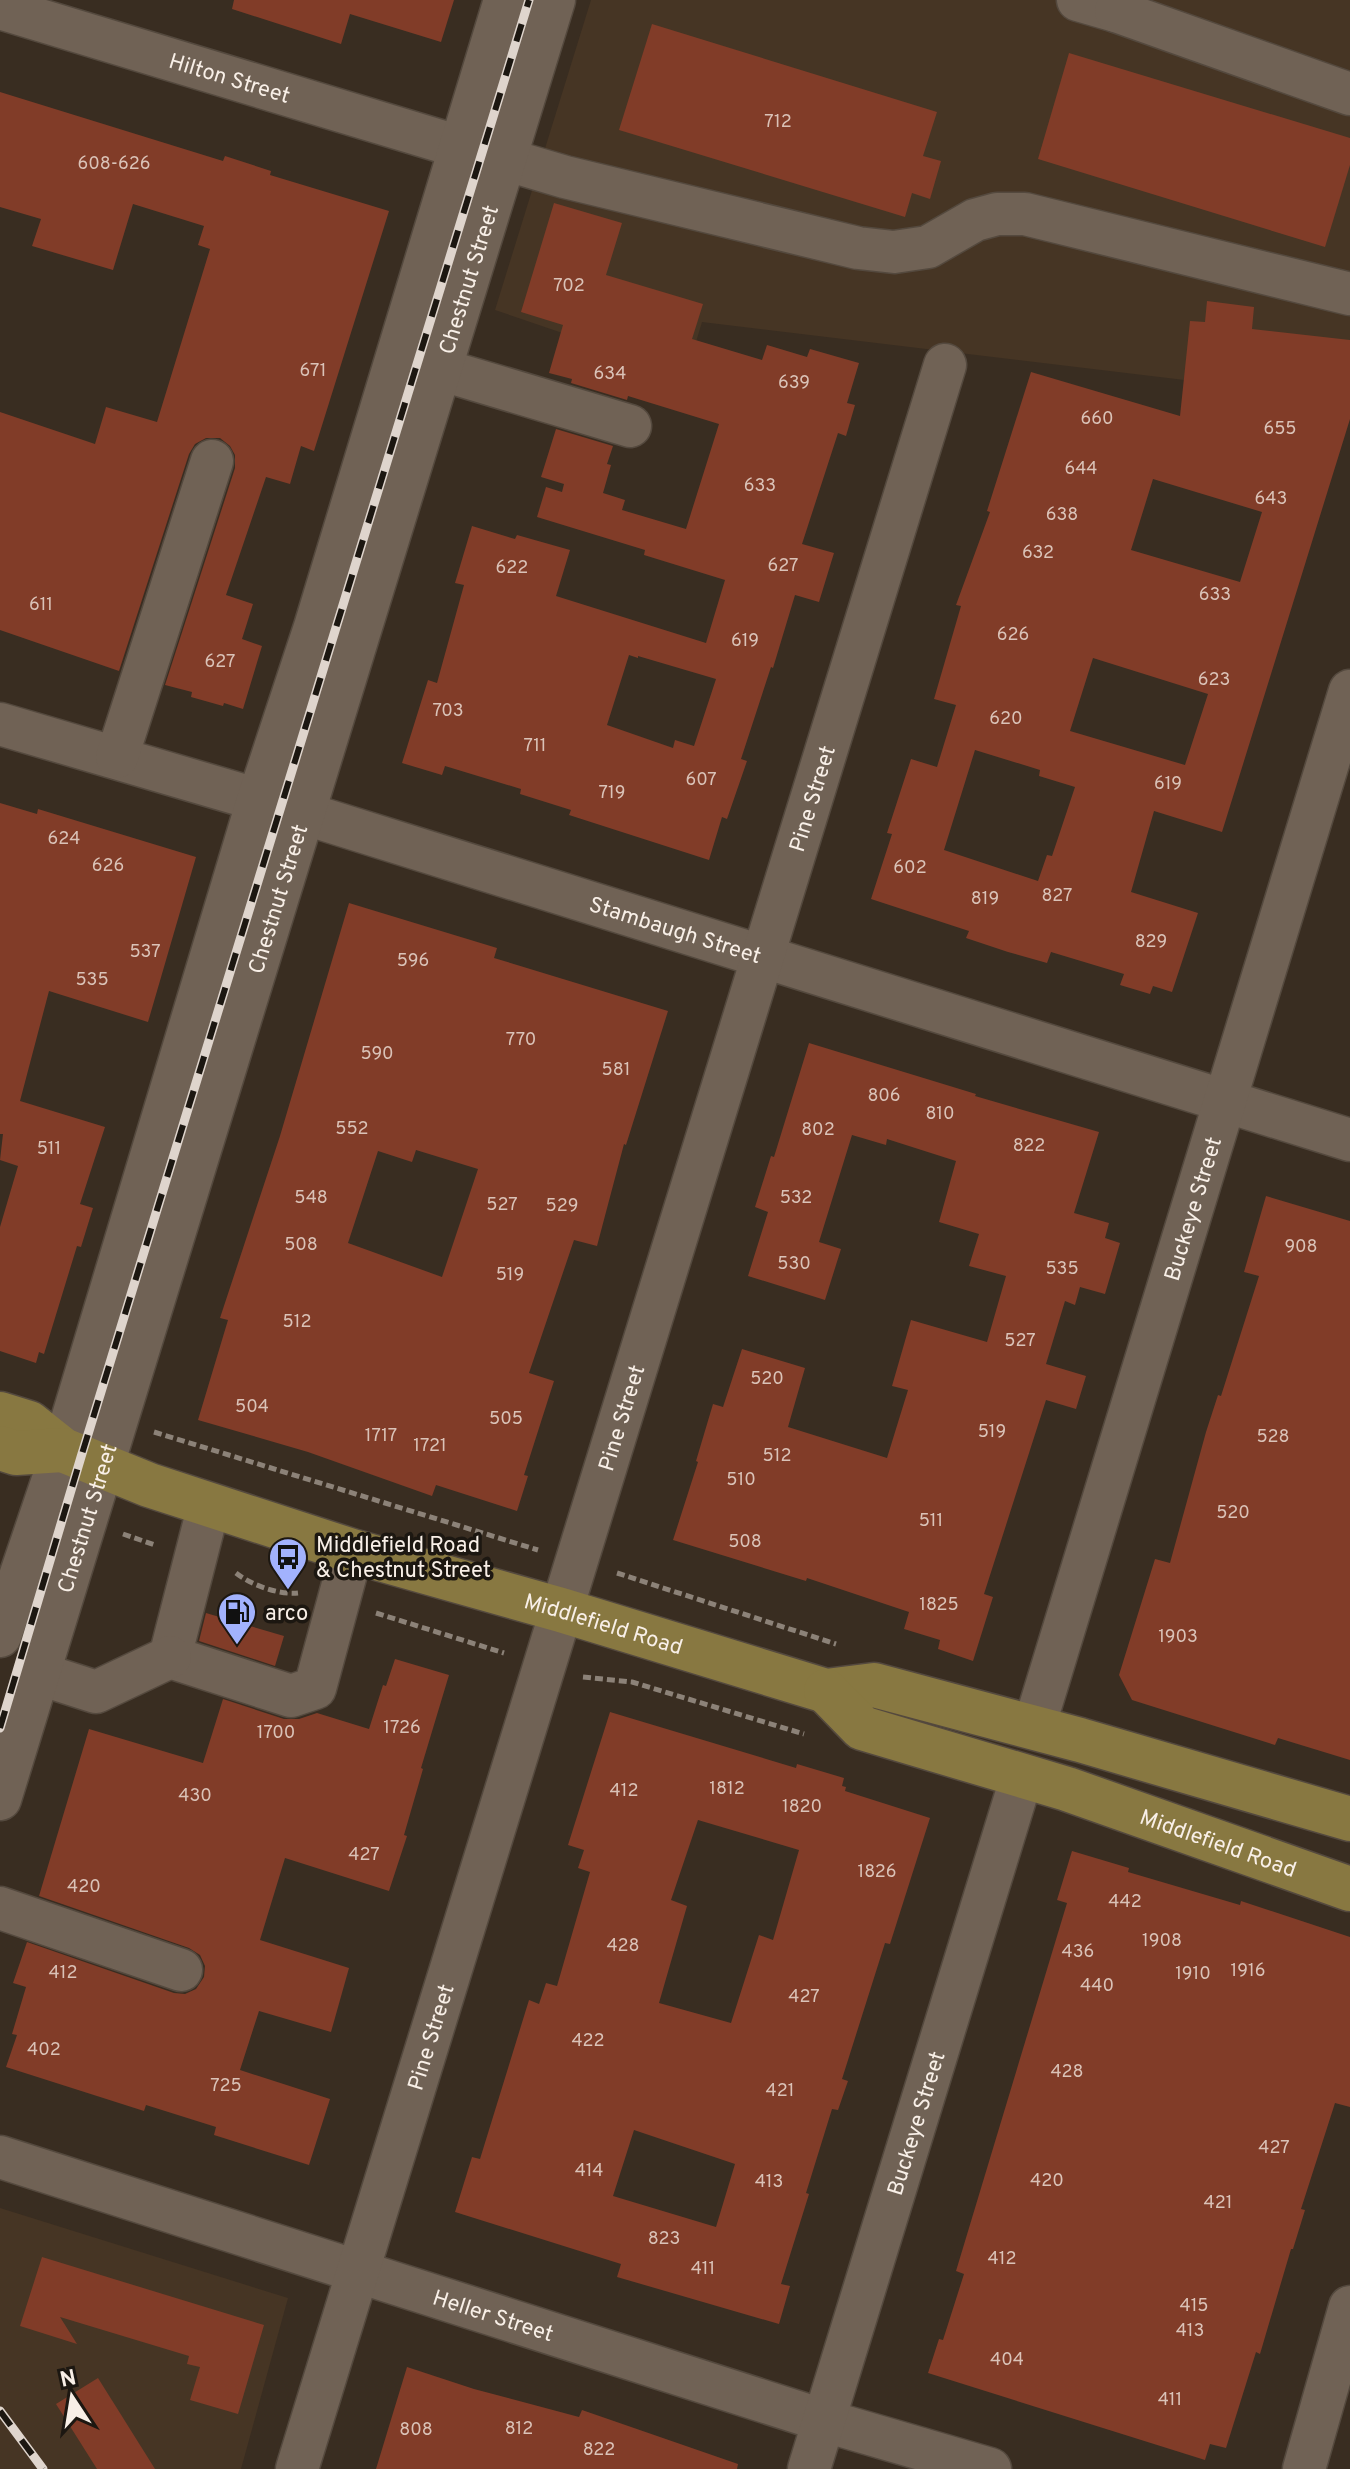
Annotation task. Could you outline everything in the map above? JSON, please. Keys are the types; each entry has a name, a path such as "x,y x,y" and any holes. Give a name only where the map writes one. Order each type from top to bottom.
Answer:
{"main road":[{"name":"Middlefield Road","path":"0,1414 29,1423 83,1458 209,1505 352,1551 561,1610 826,1691 874,1685 1034,1727 1350,1819"},
{"name":"Middlefield Road","path":"0,1448 16,1453 83,1458"},
{"name":"Middlefield Road","path":"826,1691 862,1728 1067,1789 1350,1889"}],"street":[{"name":"Chestnut Street","path":"0,1799 40,1674 83,1458 258,800 315,627 505,0"},
{"name":"Chestnut Street","path":"0,1636 83,1458 116,1418 554,0"},
{"path":"1103,4 1350,94"},
{"name":"Hilton Street","path":"10,7 460,147"},
{"path":"504,159 858,248 894,252 928,247 975,220 997,214 1025,214 1350,294"},
{"name":"Pine Street","path":"297,2469 945,365"},
{"path":"439,369 630,426"},
{"path":"117,757 212,461"},
{"name":"Buckeye Street","path":"1034,1727 1350,691"},
{"name":"Stambaugh Street","path":"0,724 303,813 1350,1140"},
{"path":"170,1657 209,1505"},
{"path":"40,1674 96,1692 170,1657 291,1696 315,1688 352,1551"},
{"name":"Buckeye Street","path":"809,2469 1022,1776"},
{"path":"0,1908 181,1970"},
{"name":"Heller Street","path":"0,2157 822,2420 990,2469"},
{"path":"1304,2469 1350,2307"}],"path":[{"path":"116,1418 158,1434 610,1570 837,1645"}],"shaded area":[{"path":"591,0 1350,0 1350,400 702,322 686,375 495,310"},
{"path":"0,2208 288,2298 241,2469 0,2469"}],"building":[{"path":"234,0 454,0 441,42 350,14 341,44 232,9"},
{"path":"652,24 937,112 923,156 941,161 930,199 912,193 905,217 619,130"},
{"path":"1069,53 1350,138 1350,165 1325,247 1038,159"},
{"path":"0,92 223,161 225,156 271,171 270,175 389,211 314,451 301,446 290,484 266,477 226,595 253,604 242,639 262,646 243,709 191,697 192,692 165,685 235,468 235,455 220,438 206,438 195,444 189,454 119,671 0,630 0,412 95,444 106,407 157,422 210,249 198,245 204,226 133,204 113,270 32,246 41,219 0,207"},
{"path":"554,203 622,223 606,275 703,304 692,339 762,360 767,345 807,357 810,349 859,363 847,403 855,405 846,436 838,433 802,544 834,553 819,602 795,595 741,759 747,761 727,819 722,817 709,860 569,815 571,810 520,794 521,789 445,766 442,775 402,763 428,680 437,683 464,585 455,583 472,526 570,550 556,596 706,643 725,580 644,555 645,550 537,517 546,487 562,492 564,484 541,477 556,429 613,446 603,493 625,500 622,510 686,529 719,424 628,396 627,400 549,373 563,325 521,312","holes":["629,655 716,679 694,746 675,740 673,748 607,725"]},
{"path":"1207,301 1254,307 1252,329 1350,340 1350,419 1222,832 1154,811 1131,892 1198,913 1172,992 1153,986 1150,994 1120,985 1124,974 1051,952 1047,963 1008,952 966,938 969,931 871,899 892,834 887,833 911,759 937,767 956,705 934,699 961,606 956,605 990,512 987,511 1031,372 1180,416 1190,321 1205,322","holes":["1153,479 1262,512 1240,582 1131,550","1093,658 1208,694 1185,765 1070,731","975,750 1040,770 1039,776 1075,787 1052,856 1047,855 1038,881 944,850"]},
{"path":"0,803 37,814 38,809 196,857 148,1022 49,991 20,1101 105,1127 80,1204 93,1208 81,1247 77,1246 44,1354 39,1352 36,1363 0,1351 0,1227 18,1166 0,1160 3,1134 0,1134"},
{"path":"349,903 497,948 494,958 668,1011 624,1144 597,1246 574,1240 529,1373 554,1381 524,1475 528,1476 517,1511 436,1485 432,1496 308,1452 198,1420 228,1320 220,1318 280,1136","holes":["416,1150 478,1169 442,1277 348,1243 378,1151 412,1162"]},
{"path":"809,1043 1099,1132 1074,1213 1109,1223 1105,1238 1120,1243 1105,1294 1080,1287 1075,1305 1065,1301 1046,1364 1086,1376 1076,1409 1046,1400 984,1594 993,1597 973,1661 938,1649 940,1640 904,1629 909,1612 807,1578 806,1581 673,1540 713,1404 723,1407 742,1349 805,1368 788,1427 887,1458 908,1390 892,1386 911,1320 987,1342 1006,1276 969,1266 979,1234 939,1222 956,1161 887,1139 886,1145 852,1135 819,1242 841,1249 825,1300 748,1276 768,1212 755,1207 771,1156 774,1157"},
{"path":"1266,1196 1350,1221 1350,1760 1278,1738 1275,1745 1132,1700 1119,1675 1155,1559 1170,1563 1206,1432 1218,1395 1221,1396 1259,1276 1244,1272"},
{"name":"arco","path":"206,1613 284,1636 275,1666 199,1641"},
{"path":"395,1659 449,1675 421,1768 404,1835 407,1836 389,1891 285,1858 260,1940 349,1968 331,2032 259,2011 240,2070 330,2099 309,2165 214,2135 216,2127 146,2105 144,2111 6,2067 17,2035 12,2034 26,1987 13,1983 27,1942 174,1993 185,1994 196,1989 204,1977 205,1966 200,1955 189,1948 39,1896 89,1729 203,1763 223,1699 284,1719 299,1719 317,1713 369,1729"},
{"path":"610,1712 796,1768 797,1764 844,1778 842,1786 846,1787 845,1791 930,1818 890,1944 885,1943 842,2079 848,2081 838,2110 832,2109 806,2193 809,2194 781,2284 790,2286 779,2324 617,2277 621,2264 455,2212 472,2157 480,2159 529,2000 539,2004 546,1983 557,1986 590,1872 578,1868 584,1850 568,1845","holes":["698,1820 799,1850 773,1940 759,1935 731,2023 659,2003 687,1906 671,1900","634,2130 735,2164 716,2227 613,2196"]},
{"path":"1072,1851 1129,1868 1128,1872 1240,1905 1241,1901 1350,1937 1350,2107 1335,2103 1260,2354 1256,2352 1226,2448 1210,2444 1205,2460 928,2373 939,2339 943,2340 964,2274 956,2271 1067,1903 1057,1900"},
{"path":"42,2257 264,2325 238,2414 190,2400 200,2367 187,2364 189,2356 60,2317 77,2344 20,2326"},
{"path":"407,2367 474,2389 579,2417 582,2410 738,2464 737,2469 376,2469"},
{"path":"98,2378 155,2469 97,2469 56,2404"}],"railway":[{"path":"0,1728 529,0"},
{"path":"0,2411 43,2469"}],"place":[{"name":"Middlefield Road & Chestnut Street","path":"288,1591"},
{"name":"arco","path":"237,1646"}]}
